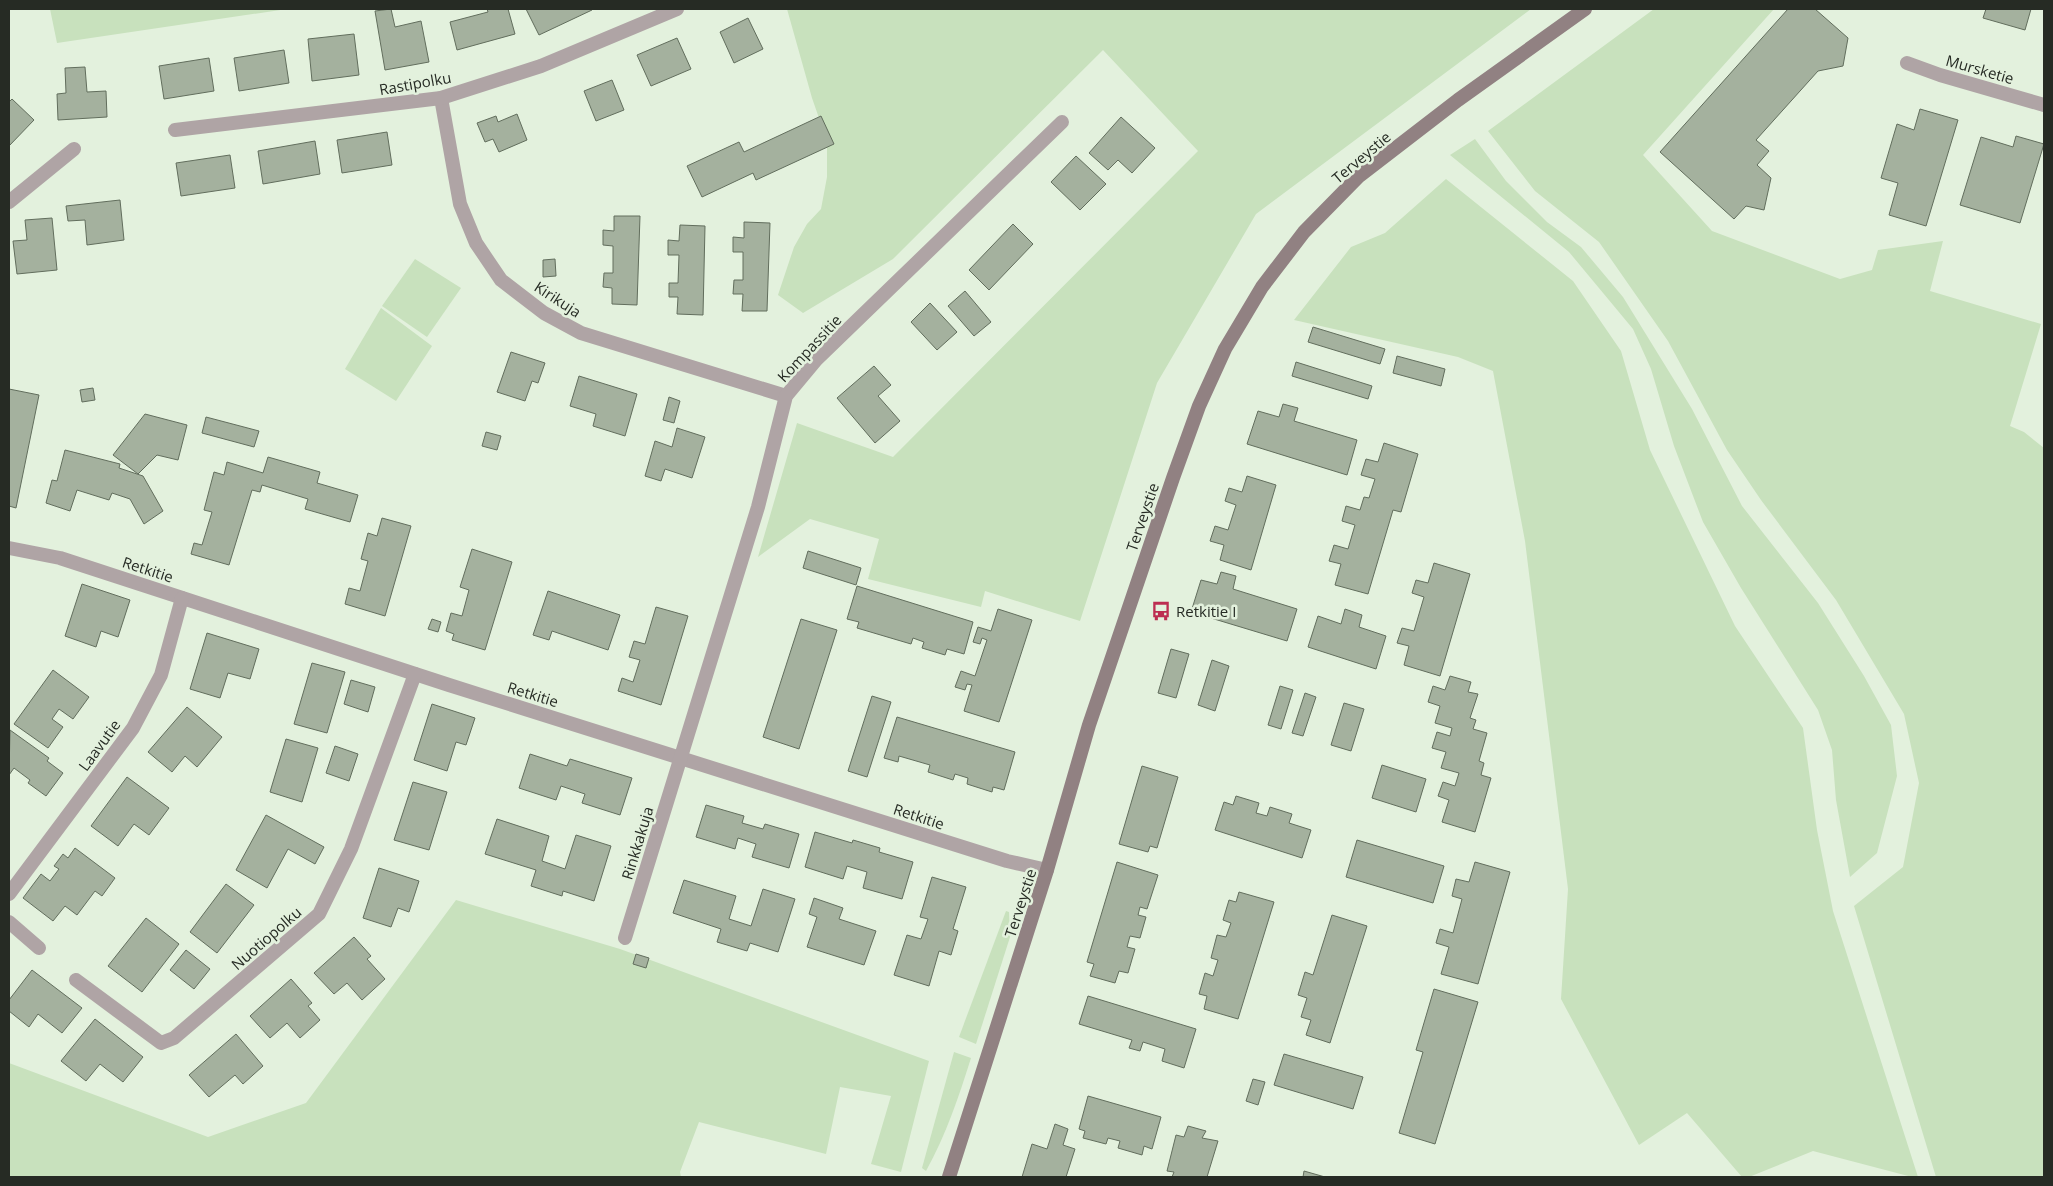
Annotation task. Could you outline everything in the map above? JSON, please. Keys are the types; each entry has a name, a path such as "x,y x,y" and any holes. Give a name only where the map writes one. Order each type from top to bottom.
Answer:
{"main road":[{"name":"Terveystie","path":"949,1177 1047,870 1089,725 1199,406 1225,349 1262,287 1304,232 1358,177 1458,100 1585,9"}],"street":[{"name":"Rastipolku","path":"175,130 441,98 541,66 677,9"},
{"name":"Mursketie","path":"1907,63 1940,75 2044,105"},
{"name":"Kirikuja","path":"441,98 460,204 476,243 502,280 544,313 581,333 786,396"},
{"name":"Kompassitie","path":"680,758 758,507 786,396 816,360 1062,122"},
{"path":"9,202 74,149"},
{"name":"Retkitie","path":"9,548 60,558 415,674 1006,862 1047,870"},
{"name":"Laavutie","path":"9,894 133,728 161,675 182,598"},
{"name":"Nuotiopolku","path":"76,980 161,1043 174,1038 319,914 351,849 415,674"},
{"name":"Rinkkakuja","path":"625,938 680,758"},
{"path":"9,922 39,948"}],"green space":[{"path":"50,9 287,9 57,43"},
{"path":"787,9 1531,9 1256,214 1157,383 1080,621 985,591 981,607 868,579 879,539 810,519 758,557 797,423 893,457 1198,151 1103,50 893,259 803,313 778,295 794,247 807,224 821,209 827,177 827,141 812,98"},
{"path":"1654,9 1774,9 1643,155 1712,231 1840,279 1872,270 1878,250 1943,241 1930,291 2041,324 2010,426 2024,432 2044,448 2044,1177 1936,1177 1854,906 1903,867 1919,783 1904,714 1836,600 1761,500 1727,450 1668,341 1599,242 1535,191 1488,131"},
{"path":"1475,139 1506,181 1547,222 1581,247 1623,297 1692,409 1742,506 1818,603 1864,676 1891,725 1897,776 1877,853 1850,877 1836,800 1832,750 1818,710 1741,588 1703,522 1674,446 1651,369 1633,329 1569,252 1450,155"},
{"path":"1446,179 1573,281 1621,351 1650,450 1735,626 1803,728 1817,830 1833,911 1918,1177 1813,1151 1749,1177 1742,1177 1687,1113 1639,1145 1561,999 1568,889 1525,541 1493,371 1458,357 1294,320 1351,247 1385,233"},
{"path":"415,259 461,288 427,337 382,306"},
{"path":"381,308 432,346 396,401 345,369"},
{"path":"456,900 620,949 929,1061 901,1172 871,1164 891,1096 840,1087 826,1154 699,1122 680,1172 681,1177 9,1177 9,1063 208,1137 306,1103"},
{"path":"1006,911 1009,912 1010,937 976,1044 959,1037"},
{"path":"954,1052 971,1058 946,1129 926,1171 922,1168"}],"building":[{"path":"391,9 395,27 421,21 429,62 385,70 375,11"},
{"path":"487,9 508,9 515,34 457,50 450,22 488,12"},
{"path":"526,9 591,9 592,10 539,35"},
{"path":"1788,9 1815,9 1848,38 1843,66 1818,71 1756,140 1769,151 1757,165 1771,178 1764,210 1746,206 1734,219 1660,152"},
{"path":"1986,9 2031,9 2025,30 1983,18"},
{"path":"748,18 763,49 734,63 720,32"},
{"path":"354,34 359,75 312,81 308,39"},
{"path":"677,38 691,69 651,86 637,55"},
{"path":"284,50 289,83 239,91 234,58"},
{"path":"209,58 214,91 164,99 159,66"},
{"path":"85,67 87,92 106,91 107,117 58,120 57,94 66,93 65,68"},
{"path":"612,80 624,110 596,121 584,91"},
{"path":"12,99 34,120 9,146 9,102"},
{"path":"1920,109 1958,120 1926,226 1889,215 1898,183 1881,178 1897,124 1914,130"},
{"path":"517,114 527,140 499,152 493,139 485,142 477,123 496,116 498,122"},
{"path":"821,116 834,144 756,180 753,173 702,197 687,166 739,142 744,152"},
{"path":"1121,117 1155,148 1132,173 1118,160 1108,170 1089,153"},
{"path":"387,132 392,165 342,173 337,140"},
{"path":"2016,136 2044,144 2020,223 1960,205 1981,137 2013,147"},
{"path":"315,141 320,174 263,184 258,151"},
{"path":"230,155 235,188 181,196 176,163"},
{"path":"1076,156 1106,184 1080,210 1051,182"},
{"path":"120,200 124,240 87,245 85,220 68,221 66,206"},
{"path":"614,216 640,216 637,305 612,304 612,288 603,287 604,273 613,273 613,246 603,245 603,230 614,231"},
{"path":"52,218 57,270 17,274 13,241 27,240 25,220"},
{"path":"744,222 770,223 767,311 742,311 743,294 733,294 734,280 743,280 743,252 733,252 733,237 744,238"},
{"path":"1013,224 1033,244 989,290 969,270"},
{"path":"680,225 705,226 703,315 677,314 678,297 669,297 669,283 678,283 679,255 668,255 668,240 679,241"},
{"path":"555,259 556,276 543,277 543,260"},
{"path":"965,291 991,322 974,336 948,306"},
{"path":"930,303 957,332 937,350 911,322"},
{"path":"1313,327 1385,349 1380,364 1308,342"},
{"path":"511,352 545,363 538,383 532,381 525,401 497,392"},
{"path":"1397,356 1445,369 1441,386 1393,373"},
{"path":"1296,362 1372,386 1368,399 1292,376"},
{"path":"874,366 891,385 878,396 900,421 875,443 837,398"},
{"path":"579,376 637,394 625,436 593,426 596,414 570,406"},
{"path":"93,388 95,400 82,402 80,390"},
{"path":"9,389 39,395 16,508 9,506"},
{"path":"669,397 680,401 674,423 663,420"},
{"path":"1283,404 1298,408 1294,421 1357,440 1347,475 1247,444 1258,411 1279,417"},
{"path":"145,414 187,425 178,460 157,455 138,474 113,455"},
{"path":"206,417 259,431 254,447 202,433"},
{"path":"677,428 705,437 692,478 665,469 661,481 645,476 655,441 672,447"},
{"path":"486,432 501,436 497,450 482,446"},
{"path":"1384,443 1418,454 1401,512 1393,510 1368,594 1335,585 1341,564 1329,561 1334,545 1348,549 1355,525 1342,521 1346,506 1360,510 1364,497 1369,498 1375,479 1361,475 1366,459 1378,462"},
{"path":"65,450 120,464 119,468 143,476 163,511 144,524 130,499 112,493 109,500 77,490 70,511 46,503 52,480 57,481"},
{"path":"268,457 320,472 317,483 358,495 350,522 305,509 308,499 262,485 260,492 252,490 229,565 191,554 194,543 202,545 212,512 204,510 214,472 224,475 227,462 263,473"},
{"path":"1247,476 1276,485 1251,570 1220,560 1224,545 1210,541 1215,526 1228,530 1236,505 1225,501 1229,488 1242,492"},
{"path":"382,518 411,526 385,616 345,604 349,588 360,591 368,561 361,559 368,533 377,536"},
{"path":"472,549 512,562 485,650 452,640 454,634 446,631 451,613 462,616 469,590 460,587"},
{"path":"808,551 861,568 856,585 803,568"},
{"path":"1434,563 1470,574 1440,676 1404,665 1409,646 1397,643 1402,628 1414,631 1424,597 1412,593 1416,580 1428,583"},
{"path":"1221,572 1236,576 1233,589 1297,609 1287,641 1191,612 1201,580 1217,584"},
{"path":"82,584 130,600 118,637 101,631 96,647 65,636"},
{"path":"857,586 973,622 964,654 947,649 945,655 922,648 924,642 913,638 911,644 857,628 859,622 847,619"},
{"path":"548,591 620,615 608,650 552,631 549,640 533,635"},
{"path":"656,607 688,616 661,705 618,691 622,678 633,682 640,660 629,657 634,641 645,644"},
{"path":"998,609 1032,620 999,722 964,711 972,685 967,684 965,690 955,687 961,671 975,676 987,640 982,638 980,644 973,642 978,627 991,631"},
{"path":"1345,609 1362,615 1359,627 1386,636 1376,669 1308,647 1318,616 1341,624"},
{"path":"432,619 441,622 438,632 428,629"},
{"path":"801,619 837,630 799,749 763,737"},
{"path":"207,633 259,649 250,679 228,673 220,698 190,689"},
{"path":"1171,649 1189,654 1176,698 1158,693"},
{"path":"1212,660 1229,666 1215,711 1198,705"},
{"path":"312,663 345,672 327,733 294,724"},
{"path":"53,670 89,697 73,719 59,709 52,719 63,727 48,748 14,724"},
{"path":"1450,676 1471,682 1468,692 1478,694 1470,718 1476,720 1473,729 1487,733 1479,761 1484,763 1481,775 1491,778 1475,832 1442,822 1449,800 1438,796 1443,782 1455,786 1459,773 1441,768 1446,752 1432,748 1437,732 1450,736 1452,728 1435,723 1440,706 1428,702 1433,686 1445,690"},
{"path":"351,680 375,687 368,712 344,704"},
{"path":"1280,686 1293,690 1281,729 1268,725"},
{"path":"1305,693 1316,697 1303,736 1292,733"},
{"path":"872,696 891,702 867,777 848,771"},
{"path":"1344,703 1364,709 1351,751 1331,745"},
{"path":"432,704 475,718 466,745 456,742 447,771 414,760"},
{"path":"187,707 222,737 197,767 185,756 172,772 148,752"},
{"path":"897,717 1015,752 1004,790 993,787 992,792 967,784 968,778 955,774 953,780 928,772 930,765 899,756 898,762 884,758"},
{"path":"10,730 49,758 47,761 63,773 46,796 28,783 30,780 14,768 9,775"},
{"path":"286,739 318,748 302,802 270,792"},
{"path":"335,746 358,754 349,781 326,773"},
{"path":"530,754 567,766 570,759 632,778 620,815 582,803 585,794 561,786 556,800 519,788"},
{"path":"1382,765 1426,779 1416,812 1372,798"},
{"path":"1142,766 1178,777 1157,848 1150,846 1148,852 1119,844"},
{"path":"127,777 169,808 149,835 134,824 118,846 91,826"},
{"path":"413,782 447,792 429,850 394,840"},
{"path":"1236,796 1259,803 1256,813 1267,816 1270,807 1292,814 1289,823 1311,830 1302,858 1215,830 1224,802 1233,805"},
{"path":"706,805 744,816 742,823 763,829 765,824 799,834 789,868 752,857 756,844 738,838 735,849 696,837"},
{"path":"266,815 324,847 315,864 288,849 267,888 236,870"},
{"path":"497,819 549,836 542,861 565,869 576,835 611,846 594,901 563,891 562,896 531,886 536,870 485,854"},
{"path":"815,832 852,843 853,840 880,848 879,852 913,862 902,899 863,888 867,872 847,866 843,879 805,867"},
{"path":"1357,840 1444,866 1433,903 1346,877"},
{"path":"75,848 115,878 102,896 95,891 77,915 65,906 53,921 23,898 41,874 50,881 59,869 54,866 63,854 68,858"},
{"path":"1117,862 1158,875 1147,909 1140,907 1138,915 1146,917 1140,938 1130,936 1127,947 1135,949 1128,973 1119,971 1115,983 1090,976 1094,964 1087,962"},
{"path":"1475,862 1510,872 1478,984 1441,974 1449,947 1436,943 1440,929 1453,933 1462,899 1452,896 1456,879 1469,882"},
{"path":"379,868 419,881 409,912 398,908 391,927 363,918"},
{"path":"932,877 966,887 953,929 958,931 951,955 939,951 929,986 894,975 907,935 921,939 928,919 920,917"},
{"path":"684,880 736,896 729,919 751,926 763,889 795,899 778,952 750,943 747,951 717,942 721,929 673,913"},
{"path":"226,884 254,905 217,953 190,932"},
{"path":"1239,892 1274,902 1238,1019 1204,1009 1207,996 1199,994 1205,973 1213,976 1218,960 1211,958 1217,935 1226,937 1231,923 1223,920 1229,900 1236,902"},
{"path":"814,898 843,908 839,919 876,931 864,965 807,947 817,917 809,914"},
{"path":"1332,915 1367,926 1330,1043 1306,1035 1311,1020 1301,1017 1307,998 1298,995 1305,972 1313,975"},
{"path":"146,918 179,944 142,992 108,966"},
{"path":"354,937 371,956 367,959 385,979 362,1000 347,983 334,994 314,973"},
{"path":"186,950 210,969 194,989 170,970"},
{"path":"636,954 649,958 646,968 633,964"},
{"path":"32,970 82,1008 62,1033 38,1014 29,1027 9,1011 9,1000"},
{"path":"291,979 312,1003 308,1006 320,1020 300,1038 287,1023 270,1038 250,1016"},
{"path":"1434,989 1478,1002 1435,1144 1399,1133 1423,1052 1416,1050"},
{"path":"1088,996 1196,1029 1184,1068 1162,1061 1165,1049 1143,1042 1140,1051 1129,1048 1132,1040 1079,1024"},
{"path":"95,1019 143,1057 123,1082 100,1064 86,1081 61,1061"},
{"path":"236,1034 263,1066 243,1084 235,1075 209,1097 189,1075"},
{"path":"1284,1054 1363,1077 1353,1109 1274,1085"},
{"path":"1253,1079 1265,1082 1258,1105 1246,1101"},
{"path":"1088,1096 1161,1117 1152,1149 1144,1146 1142,1155 1118,1148 1120,1141 1108,1138 1106,1144 1083,1138 1085,1131 1079,1129"},
{"path":"1055,1124 1068,1129 1063,1145 1075,1149 1066,1177 1022,1177 1032,1144 1047,1149"},
{"path":"1188,1126 1206,1131 1202,1138 1218,1141 1207,1177 1172,1177 1174,1172 1167,1171 1176,1135 1184,1137"},
{"path":"1304,1171 1325,1177 1303,1177"}],"place":[{"name":"Retkitie I","path":"1161,611"}]}
